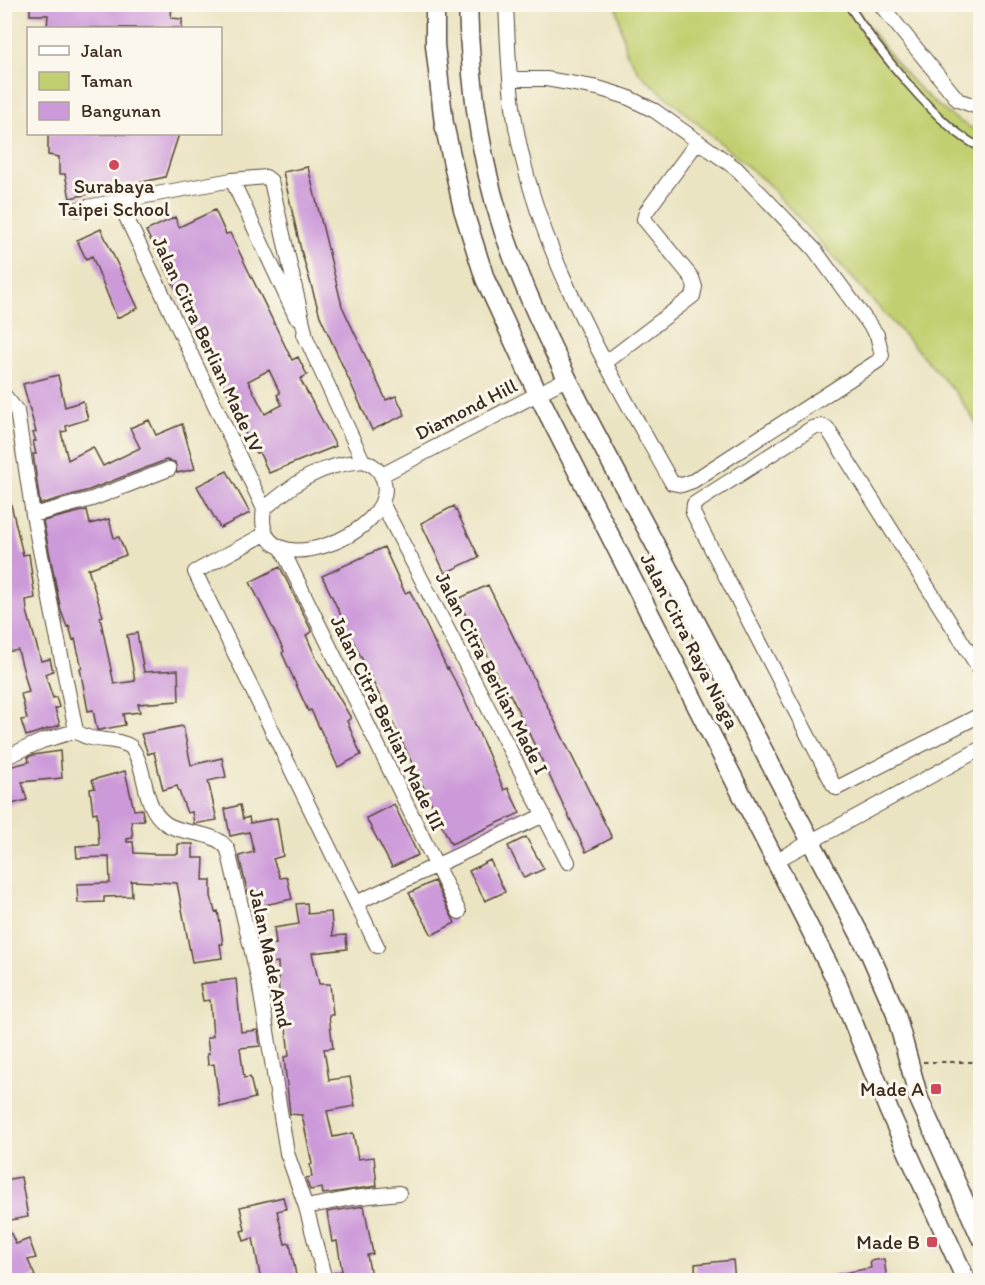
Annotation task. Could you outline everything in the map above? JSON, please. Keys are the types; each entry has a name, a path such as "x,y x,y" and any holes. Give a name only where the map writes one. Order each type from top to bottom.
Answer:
{"street":[{"name":"Jalan Citra Raya Niaga","path":"468,4 469,67 478,132 497,209 516,265 568,378 870,954 895,1011 919,1099 981,1236"},
{"path":"506,4 510,79 525,166 550,248 605,363 672,483 682,485 693,481 878,361 882,355 877,334 814,249 737,169 655,111 598,88 546,79 510,79"},
{"path":"880,4 958,100 981,108"},
{"name":"Jalan Citra Raya Niaga","path":"431,9 444,124 463,209 485,279 538,394 777,860 836,980 889,1111 966,1281"},
{"path":"605,363 693,296 695,287 692,278 644,219 646,212 698,141"},
{"path":"76,209 232,180 261,176 271,181 307,341"},
{"path":"232,180 363,461"},
{"name":"Jalan Citra Berlian Made IV","path":"119,202 264,509"},
{"name":"Diamond Hill","path":"382,475 568,378"},
{"path":"4,395 17,411 33,515 76,731 42,741 4,758"},
{"path":"981,670 827,428 821,426 812,428 694,504 693,513 747,623 832,784 837,788 981,715"},
{"path":"363,461 377,468 385,484 382,503 371,518 343,539 326,545 283,550 273,544 265,534 262,522 264,509 312,473 342,463 363,461"},
{"path":"33,515 92,499 169,469"},
{"name":"Jalan Citra Berlian Made I","path":"382,503 568,862"},
{"path":"265,534 195,572 377,946"},
{"name":"Jalan Citra Berlian Made III","path":"283,550 459,912"},
{"name":"Jalan Made Amd","path":"76,731 89,738 122,742 131,747 157,815 173,828 219,840 228,850 259,982 287,1153 306,1208 325,1281"},
{"path":"777,860 981,749"},
{"path":"356,903 435,864 544,815"},
{"path":"306,1208 352,1198 399,1193"}],"lane":[{"path":"848,4 869,36 936,114 968,141 981,147"}],"path":[{"path":"908,1061 981,1062"}],"green space":[{"path":"616,5 853,5 894,60 925,94 961,122 980,132 980,429 956,393 768,184 640,74 626,52"}],"building":[{"path":"30,4 172,4 171,18 182,19 182,27 47,27 48,15 30,15"},
{"name":"Surabaya Taipei School","path":"48,135 179,135 165,177 70,198 65,174 59,174 59,157 48,155"},
{"path":"308,167 342,306 386,400 396,396 405,415 372,430 320,316 301,250 283,172"},
{"path":"215,210 226,234 230,233 292,360 298,357 307,375 300,379 336,446 269,473 259,452 256,453 248,439 212,358 194,332 172,281 146,231 175,217 179,227","holes":["269,370 280,393 277,395 282,405 265,414 248,381"]},
{"path":"101,229 138,308 117,318 92,256 86,259 77,240"},
{"path":"58,375 65,407 83,401 88,419 66,426 67,431 61,432 68,460 93,447 103,466 140,448 130,428 149,420 156,435 182,424 195,469 177,473 175,462 166,460 89,490 40,504 33,454 36,454 33,441 36,441 33,433 36,432 23,384"},
{"path":"227,471 250,513 220,528 197,486"},
{"path":"4,500 10,500 23,555 29,554 35,598 26,600 27,611 41,661 50,659 53,671 45,674 53,698 56,697 59,707 55,709 60,725 26,736 21,720 27,719 21,694 29,692 18,650 7,652 4,643"},
{"path":"454,506 479,557 445,573 421,523"},
{"path":"87,510 90,524 109,519 114,538 119,537 126,555 88,569 103,616 100,617 114,684 135,681 127,635 137,633 144,672 178,670 179,701 138,704 140,712 123,714 125,725 100,730 97,730 93,710 88,711 80,668 82,668 75,639 73,640 61,611 43,521"},
{"path":"384,547 405,593 410,591 447,669 460,690 504,790 508,788 520,813 451,844 322,576"},
{"path":"280,567 312,632 306,635 317,660 351,718 347,721 361,755 338,767 311,710 308,711 282,653 284,651 250,582"},
{"path":"488,585 612,838 586,852 510,694 506,696 472,620 469,622 458,599"},
{"path":"183,726 191,765 222,758 226,777 208,781 217,820 194,824 192,812 187,813 177,786 163,790 154,752 148,754 141,734"},
{"path":"60,751 62,778 22,782 27,800 4,806 4,768 29,762 28,757 33,755"},
{"path":"125,771 134,810 142,809 144,820 131,821 133,838 127,839 127,842 133,842 134,853 154,854 178,854 178,844 193,844 193,858 204,858 203,880 211,880 211,896 215,912 218,911 223,944 220,944 222,958 192,962 177,883 131,881 132,896 104,897 104,902 78,903 77,884 110,883 109,857 77,858 76,846 99,845 97,812 93,813 90,789 95,788 92,780"},
{"path":"394,804 418,855 392,867 366,818"},
{"path":"240,805 243,819 249,817 250,823 277,818 283,856 273,859 280,878 287,877 292,899 260,906 257,892 248,894 239,856 254,852 249,832 230,836 225,809"},
{"path":"526,837 544,869 524,878 508,846"},
{"path":"490,860 505,892 485,901 469,871"},
{"path":"434,881 455,923 432,935 409,893"},
{"path":"307,903 308,914 331,912 333,936 346,935 347,949 312,953 319,984 330,984 333,1015 329,1015 333,1048 324,1049 329,1080 350,1077 355,1106 327,1111 333,1137 353,1133 358,1159 374,1157 377,1186 323,1194 322,1188 310,1190 306,1178 312,1177 310,1165 312,1164 302,1115 290,1114 284,1057 289,1056 285,1018 283,1018 279,997 278,962 264,964 261,946 276,944 274,928 299,924 296,904"},
{"path":"236,979 241,1032 258,1030 260,1046 240,1048 244,1078 250,1077 255,1098 220,1107 214,1064 208,1065 207,1038 213,1036 210,1000 203,1001 200,984"},
{"path":"21,1177 28,1217 5,1221 16,1244 29,1239 36,1258 28,1260 35,1276 24,1281 4,1281 4,1180"},
{"path":"283,1197 286,1209 277,1211 285,1244 290,1243 297,1281 261,1281 253,1238 244,1241 241,1231 245,1230 240,1207"},
{"path":"364,1206 373,1254 367,1255 372,1281 334,1281 332,1273 342,1271 337,1241 332,1242 327,1212"},
{"path":"884,1259 887,1281 833,1281 832,1275 871,1268 870,1261"},
{"path":"733,1260 735,1281 696,1281 695,1264"}],"place":[{"name":"Surabaya Taipei School","path":"114,165"},
{"name":"Made A","path":"936,1089"},
{"name":"Made B","path":"932,1242"}]}
